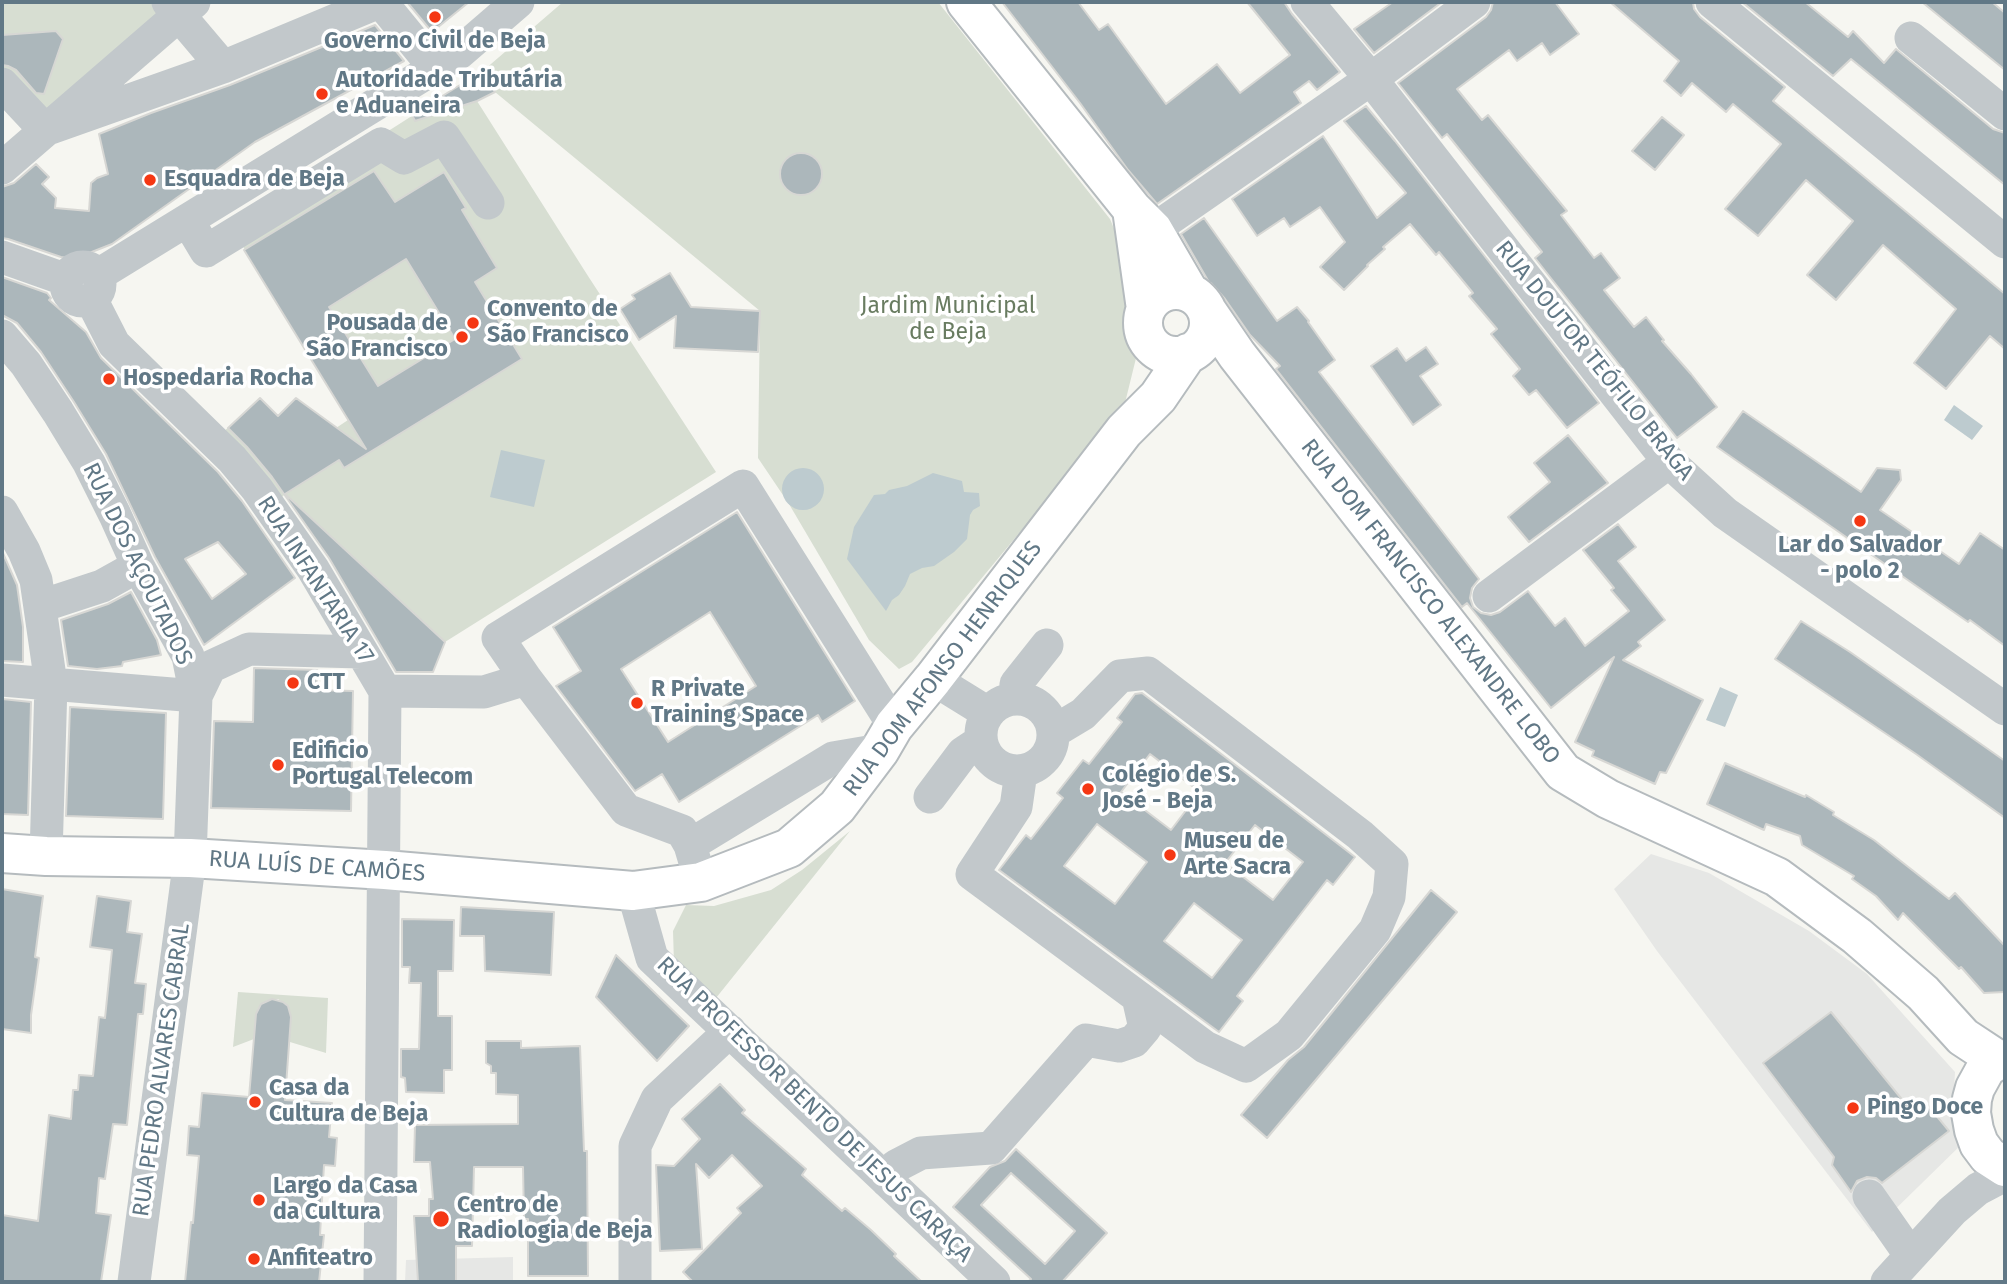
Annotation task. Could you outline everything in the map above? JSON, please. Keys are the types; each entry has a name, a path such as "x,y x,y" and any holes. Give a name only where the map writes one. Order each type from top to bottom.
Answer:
{"main road":[{"path":"966,2 1142,219 1198,301 1209,327 1202,343 1205,350 1168,355 1151,344 1146,322 1152,301 1169,290 1179,290 1198,301"},
{"path":"1124,431 1143,377 1146,322 1142,219"},
{"name":"RUA DOM AFONSO HENRIQUES","path":"633,891 701,882 789,848 837,807 887,738 1124,431 1205,350"},
{"name":"RUA DOM FRANCISCO ALEXANDRE LOBO","path":"1205,350 1563,772 1608,799 1777,877 1857,936 1923,993 1994,1066"},
{"name":"RUA LUÍS DE CAMÕES","path":"2,853 190,858 385,870 633,891"},
{"path":"1994,1066 1972,1099 1971,1113 1979,1144 1988,1156 2005,1167"}],"street":[{"path":"45,131 223,67 380,2 435,68"},
{"path":"2,257 85,285 459,53 518,2"},
{"name":"RUA DOUTOR TEÓFILO BRAGA","path":"1307,2 1371,79 1669,462 1725,513 2005,709"},
{"path":"1142,219 1371,79 1474,2"},
{"path":"1712,2 2005,243"},
{"path":"2,168 180,6 223,67"},
{"path":"1912,38 2005,114"},
{"path":"2,84 45,131"},
{"path":"188,221 206,251 381,144 404,158 444,137 488,203"},
{"name":"RUA INFANTARIA 17","path":"85,285 114,344 232,459 257,489 313,569 385,691"},
{"name":"RUA DOS AÇOUTADOS","path":"2,336 26,364 89,463 138,566 188,656 196,696 190,858"},
{"path":"1489,596 1669,462"},
{"path":"690,845 833,758 887,738 743,486 498,638 626,810 682,831 690,845 701,882"},
{"path":"2,512 36,580 51,684 46,856"},
{"path":"41,606 102,586 138,566"},
{"path":"930,797 963,753 995,718 1016,684 1047,645"},
{"path":"2,680 196,696 210,667 249,649 361,652"},
{"path":"1021,772 1016,807 972,874 1205,1047 1246,1066 1289,1035 1375,930 1389,897 1392,864 1360,835 1148,673 1120,676 1083,714 1053,732"},
{"path":"380,1282 385,691 484,692 526,679"},
{"path":"933,680 995,718"},
{"path":"1026,700 1045,712 1051,721 1053,732 1049,754 1032,769 1010,771 990,761 984,752 995,718 1026,700"},
{"name":"RUA PEDRO ALVARES CABRAL","path":"134,1282 190,858"},
{"name":"RUA PROFESSOR BENTO DE JESUS CARAÇA","path":"633,891 652,958 994,1282"},
{"path":"887,1181 897,1166 921,1153 991,1149 1086,1040 1119,1046 1133,1041 1145,1028 1138,997"},
{"path":"636,1281 635,1146 657,1099 730,1031"},
{"path":"1951,1211 1971,1163 1974,1130"},
{"path":"1887,1282 1951,1211 1978,1189 2005,1175"},
{"path":"1869,1196 1911,1256"}],"shaded area":[{"path":"1954,405 1983,426 1972,440 1944,420"},
{"path":"501,450 545,460 534,507 490,497"},
{"path":"803,468 818,474 824,489 818,504 803,510 788,504 782,489 788,474"},
{"path":"933,473 962,481 964,492 979,493 980,506 970,515 967,539 934,566 910,574 905,586 886,611 847,559 854,527 874,495 907,486"},
{"path":"1720,687 1738,695 1725,727 1706,720"},
{"name":"Pingo Doce","path":"1651,854 1709,873 1809,931 1867,974 1955,1072 1953,1107 1966,1140 1872,1232 1657,951 1614,889"},
{"path":"513,1257 513,1282 405,1282 406,1260"}],"green space":[{"path":"2,2 159,2 164,7 41,116 2,71"},
{"name":"Jardim Municipal de Beja","path":"563,2 938,2 1110,219 1134,287 1138,350 1124,407 912,662 899,669 869,640 789,504 758,458 760,311 495,92 477,101 716,472 445,642 285,494 275,504 220,435 260,398 278,416 296,398 322,417 330,432 348,420 233,230 484,70"},
{"path":"850,831 716,998 674,963 673,931 686,905 714,906 771,890 802,870"},
{"path":"238,992 328,998 326,1053 290,1042 290,1011 288,1006 278,999 266,1001 258,1008 254,1039 233,1047"}],"building":[{"name":"Governo Civil de Beja","path":"407,2 469,2 432,32"},
{"path":"1002,2 1078,2 1099,30 1108,24 1166,104 1217,64 1240,93 1290,55 1247,2 1284,2 1340,72 1317,90 1309,81 1294,92 1301,103 1157,204 1128,170"},
{"path":"1393,2 1442,2 1374,53 1354,29"},
{"path":"1493,2 1555,2 1579,34 1550,55 1542,43 1517,61 1509,50 1457,89 1482,120 1488,115 1567,211 1561,215 1594,258 1601,253 1620,278 1604,290 1634,327 1646,317 1664,340 1662,341 1717,407 1677,438 1535,258 1542,252 1447,134 1442,138 1398,83 1486,17"},
{"path":"1610,2 1693,2 1700,17 1785,87 1773,101 2005,294 2005,349 1990,336 1946,389 1914,363 1956,309 1883,245 1836,300 1807,275 1853,221 1806,180 1758,236 1725,209 1781,144 1733,104 1726,112 1692,83 1681,96 1664,81 1679,61"},
{"path":"1742,2 1805,2 1848,37 1853,31 1884,63 1896,49 1993,129 2005,133 2005,185 1851,59 1833,76"},
{"path":"1922,2 1992,2 2005,13 2005,70"},
{"path":"375,25 404,61 255,142 112,244 74,259 2,238 2,187 14,183 36,164 49,177 42,184 56,198 55,208 89,211 91,183 108,174 99,134 230,85"},
{"path":"56,31 63,39 44,94 36,93 16,70 2,65 2,35"},
{"path":"484,70 495,92 477,101 415,121 412,115"},
{"path":"1366,106 1599,403 1567,428 1536,390 1529,395 1513,376 1520,369 1491,334 1497,329 1469,296 1473,293 1439,252 1436,255 1410,224 1383,247 1385,249 1344,290 1320,267 1345,242 1320,207 1290,227 1284,218 1257,236 1232,199 1323,136 1377,218 1406,193 1344,121"},
{"path":"1662,117 1684,135 1655,170 1632,151"},
{"path":"801,153 816,159 822,174 816,189 801,195 786,189 780,174 786,159"},
{"name":"Convento de São Francisco","path":"374,171 395,202 444,172 466,208 462,210 497,268 475,282 522,359 344,468 339,460 285,494 445,642 433,672 396,672 329,558 272,477 228,428 260,398 278,416 296,398 366,449 244,250","holes":["406,259 455,339 378,386 329,307"]},
{"path":"1204,218 1277,321 1297,307 1309,321 1335,360 1319,372 1479,579 1472,588 1470,598 1473,607 1481,613 1491,615 1500,612 1528,591 1555,626 1565,618 1585,646 1629,611 1583,550 1618,524 1636,547 1618,561 1665,620 1638,642 1641,646 1623,660 1703,700 1666,773 1660,772 1655,784 1592,756 1594,751 1575,742 1614,657 1551,708 1467,603 1462,607 1276,369 1280,366 1250,335 1225,299 1210,284 1181,234"},
{"path":"670,273 691,307 760,311 758,352 674,348 676,316 639,340 620,309 635,299 632,295"},
{"path":"2,277 47,293 51,298 49,300 86,332 101,358 218,472 242,501 295,578 204,645 155,557 106,454 41,352 17,323 2,315","holes":["218,542 246,574 212,599 185,559"]},
{"path":"1426,347 1438,364 1420,376 1441,405 1413,425 1371,366 1397,348 1406,361"},
{"name":"Lar do Salvador - polo 2","path":"1743,411 1861,492 1877,468 1900,470 1901,480 1880,510 1959,564 1980,533 2005,550 2005,646 1717,447"},
{"path":"1568,435 1608,483 1529,542 1508,517 1550,482 1534,463"},
{"path":"737,512 855,701 822,722 818,715 679,802 662,774 635,791 556,686 581,671 553,627","holes":["710,612 756,686 668,742 621,669"]},
{"path":"2,551 17,585 23,627 23,662 2,661"},
{"path":"131,592 157,640 161,655 123,662 122,666 97,669 68,666 61,620 108,604"},
{"path":"1801,621 1850,652 2005,761 2005,818 1775,659"},
{"name":"Edificio Portugal Telecom","path":"254,668 317,670 317,690 353,691 351,811 211,808 214,721 253,722"},
{"path":"1142,693 1355,857 1333,885 1327,880 1237,996 1243,1001 1219,1032 999,870 1026,835 1031,839 1063,798 1057,793 1083,760 1089,764 1122,722 1117,718 1135,694","holes":["1150,754 1200,792 1171,830 1121,792","1097,824 1147,862 1115,904 1064,866","1255,825 1303,862 1273,900 1225,863","1194,903 1242,940 1212,978 1164,941"]},
{"path":"2,699 31,702 28,815 2,814"},
{"path":"70,707 166,713 163,819 66,816"},
{"path":"1725,763 1805,797 1806,795 1874,840 1949,899 1955,893 2005,946 2005,992 1984,993 1961,967 1959,969 1903,913 1898,920 1876,896 1852,879 1854,876 1802,845 1800,836 1766,824 1764,830 1707,804"},
{"path":"2,889 43,896 35,957 39,958 31,1033 2,1029"},
{"path":"1431,890 1457,912 1267,1138 1241,1115 1288,1060 1304,1047"},
{"path":"97,896 131,901 127,932 142,934 135,983 146,984 143,1014 138,1014 127,1125 113,1124 105,1179 99,1178 96,1213 111,1215 101,1282 2,1282 2,1215 38,1221 49,1115 71,1119 73,1090 78,1090 79,1075 93,1076 99,1017 105,1018 112,950 90,947"},
{"path":"461,907 554,912 551,975 485,971 484,936 460,936"},
{"path":"402,919 454,920 453,971 438,971 438,1016 452,1016 452,1070 444,1070 444,1093 406,1092 405,1078 401,1077 401,1049 419,1049 421,983 409,983 410,967 402,967"},
{"path":"616,955 689,1026 657,1061 596,997"},
{"name":"Casa da Cultura de Beja","path":"272,999 288,1006 291,1017 285,1100 332,1103 329,1137 337,1138 335,1166 324,1165 320,1235 324,1235 319,1282 185,1282 199,1156 187,1155 189,1126 199,1127 202,1093 249,1097 256,1014 261,1004"},
{"name":"Pingo Doce","path":"1831,1012 1913,1113 1926,1103 1949,1131 1882,1183 1876,1178 1867,1177 1857,1181 1851,1192 1832,1165 1834,1157 1763,1063"},
{"path":"486,1041 521,1041 521,1048 580,1046 584,1151 587,1151 588,1276 528,1276 528,1219 524,1219 523,1167 474,1167 472,1246 456,1246 456,1282 418,1282 414,1216 429,1216 429,1199 433,1199 430,1162 414,1162 415,1125 518,1124 518,1095 496,1094 496,1073 491,1073 491,1066 486,1063"},
{"path":"720,1084 745,1110 742,1113 806,1169 802,1175 842,1211 845,1208 871,1230 922,1282 693,1282 683,1272 741,1213 737,1208 762,1186 732,1155 709,1178 696,1164 702,1249 660,1251 656,1165 674,1166 700,1139 682,1119"},
{"path":"1016,1149 1107,1233 1063,1281 1065,1282 1028,1282 1031,1279 953,1207 990,1167 1005,1161","holes":["1011,1173 1075,1231 1045,1264 981,1205"]}],"place":[{"name":"Governo Civil de Beja","path":"435,17"},
{"name":"Autoridade Tributária e Aduaneira","path":"322,94"},
{"name":"Esquadra de Beja","path":"150,180"},
{"name":"Convento de São Francisco","path":"473,323"},
{"name":"Pousada de São Francisco","path":"462,337"},
{"name":"Hospedaria Rocha","path":"109,379"},
{"name":"Lar do Salvador - polo 2","path":"1860,521"},
{"name":"CTT","path":"293,683"},
{"name":"R Private Training Space","path":"637,703"},
{"name":"Edificio Portugal Telecom","path":"278,765"},
{"name":"Colégio de S. José - Beja","path":"1088,789"},
{"name":"Museu de Arte Sacra","path":"1170,855"},
{"name":"Casa da Cultura de Beja","path":"255,1102"},
{"name":"Pingo Doce","path":"1853,1108"},
{"name":"Largo da Casa da Cultura","path":"259,1200"},
{"name":"Centro de Radiologia de Beja","path":"441,1219"},
{"name":"Anfiteatro","path":"254,1259"}]}
